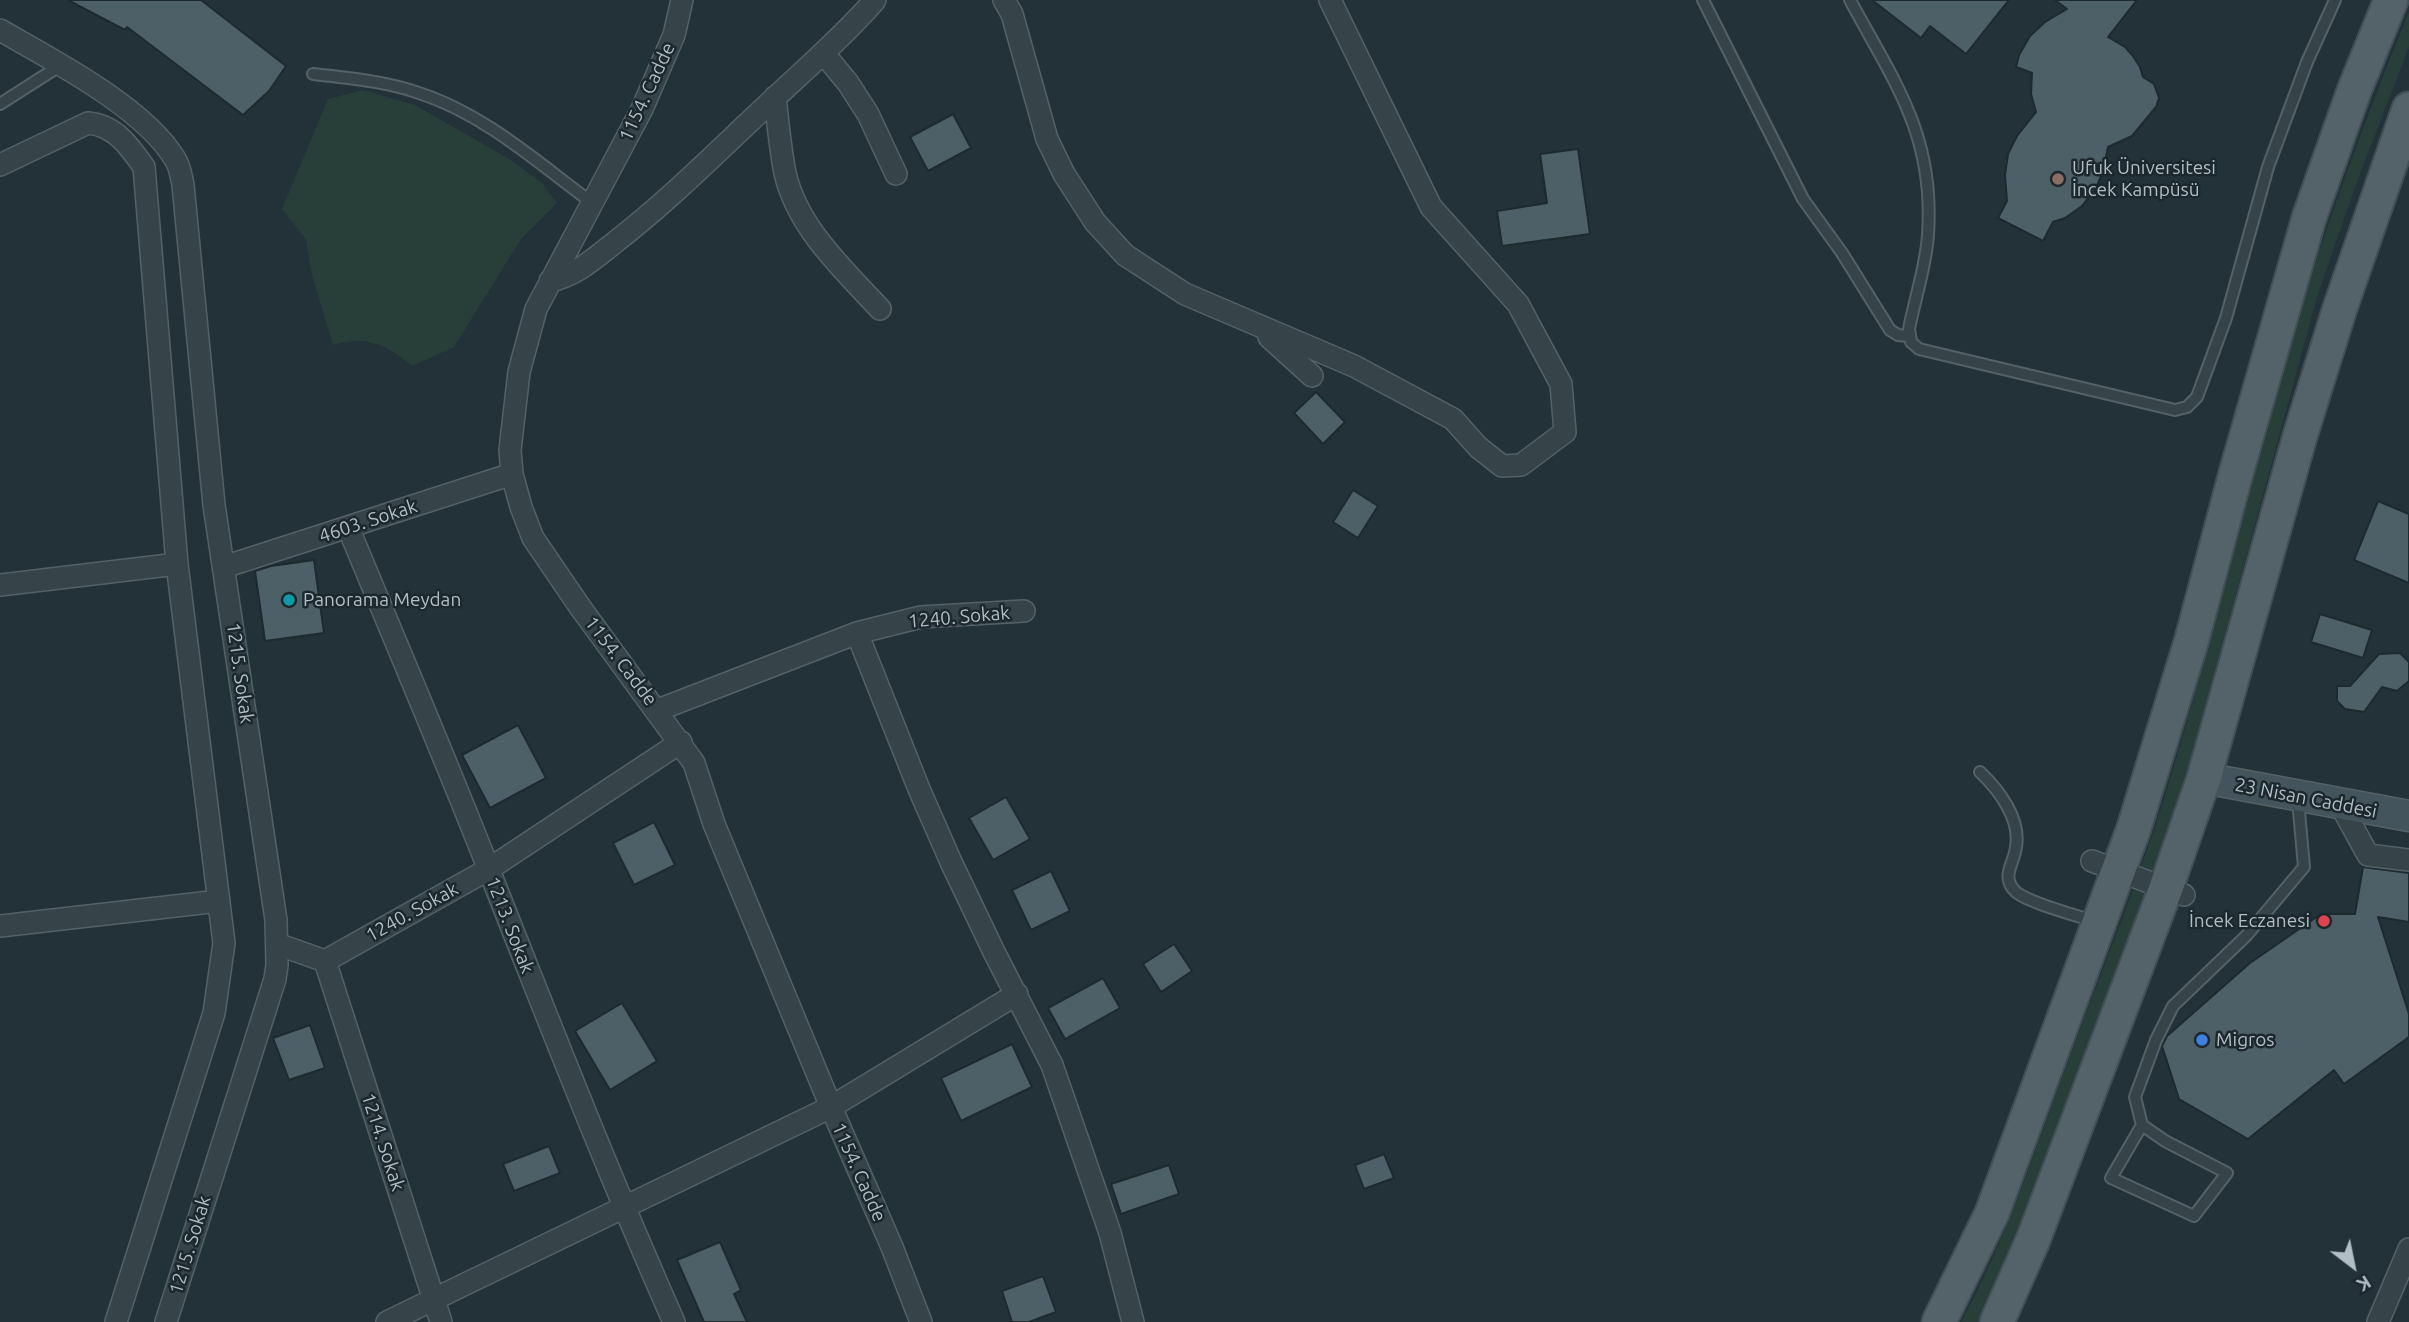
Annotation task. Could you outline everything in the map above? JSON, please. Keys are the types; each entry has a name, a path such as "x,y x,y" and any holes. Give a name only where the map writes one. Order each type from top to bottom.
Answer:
{"main road":[{"path":"1939,1322 1992,1213 2100,923 2105,866 2134,828 2192,639 2239,460 2309,218 2354,91 2391,0"},
{"path":"1997,1322 2175,892 2204,778 2308,410 2344,296 2409,109"},
{"name":"23 Nisan Caddesi","path":"2204,778 2409,817"}],"street":[{"name":"1154. Cadde","path":"682,0 674,35 642,109 536,309 519,372 510,450 512,474 533,538 694,763 714,824 921,1322"},
{"path":"550,281 565,278 593,260 652,214 824,54 875,0"},
{"path":"1004,0 1012,14 1047,139 1064,174 1095,222 1125,255 1185,294 1354,366 1452,419 1478,447 1502,466 1521,465 1565,432 1561,384 1518,304 1431,207 1329,0"},
{"name":"1215. Sokak","path":"0,30 61,65 137,116 165,144 177,162 183,185 215,505 276,920 277,944 275,979 166,1322"},
{"path":"824,54 848,83 868,114 896,174"},
{"path":"775,97 786,174 799,212 830,255 880,309"},
{"path":"0,166 89,123 110,129 130,148 144,167 177,564 224,943 214,1013 116,1322"},
{"path":"1248,320 1281,346 1312,376"},
{"name":"4603. Sokak","path":"224,567 512,474"},
{"name":"1213. Sokak","path":"348,527 489,869 554,1040 674,1322"},
{"path":"0,585 177,564"},
{"name":"1240. Sokak","path":"658,710 857,633 921,617 1024,611"},
{"path":"857,633 951,862 1052,1065 1110,1233 1133,1322"},
{"name":"1240. Sokak","path":"325,961 489,869 681,742"},
{"path":"2340,804 2368,855 2409,860"},
{"path":"2105,866 2175,892"},
{"path":"0,926 219,901"},
{"path":"277,944 325,961"},
{"name":"1214. Sokak","path":"325,961 441,1322"},
{"path":"387,1322 831,1107 1017,994"},
{"path":"2378,1322 2409,1249"}],"lane":[{"path":"1703,0 1803,200 1842,253 1890,330 1898,335 1908,336"},
{"path":"1850,0 1900,89 1924,161 1928,187 1928,238 1908,336 1911,342 1919,349 2169,410 2181,409 2194,402 2226,317 2268,167 2307,62 2335,0"},
{"path":"0,104 61,65"},
{"path":"313,74 393,85 442,101 488,126 591,202"},
{"path":"1980,772 1998,791 2011,817 2016,847 2007,872 2012,886 2024,897 2100,923"},
{"path":"2142,1125 2110,1178 2194,1216 2227,1173 2165,1141 2142,1125 2135,1097 2156,1040 2173,1006 2246,936 2304,867 2298,797"}],"green space":[{"path":"2409,12 2409,47 2358,179 2317,297 2187,774 2151,883 2015,1242 1979,1322 1961,1322 1994,1255 2022,1186 2164,799 2301,306 2370,109"},
{"path":"363,90 415,105 511,160 542,183 557,203 521,239 454,347 412,366 394,352 365,341 333,345 311,271 306,239 282,209 328,99"}],"building":[{"path":"68,0 201,0 286,66 269,91 243,115 127,27 125,30"},
{"path":"1872,0 2009,0 1966,54 1930,26 1921,38"},
{"path":"2055,0 2137,0 2108,37 2125,47 2133,56 2143,77 2154,84 2159,98 2156,107 2132,136 2108,147 2103,172 2095,190 2082,206 2065,218 2053,222 2043,241 1998,218 2007,201 2005,175 2008,154 2017,136 2036,112 2031,94 2032,73 2016,67 2019,55 2030,36 2045,22 2067,9"},
{"path":"953,114 971,148 928,171 910,137"},
{"path":"1578,149 1590,234 1502,246 1497,211 1547,203 1540,154"},
{"path":"1316,392 1345,422 1323,444 1294,413"},
{"path":"1353,490 1378,506 1358,538 1333,522"},
{"path":"2378,501 2409,514 2409,583 2354,560"},
{"name":"Panorama Meydan","path":"314,560 324,633 265,641 255,571"},
{"path":"2320,614 2372,630 2363,658 2311,642"},
{"path":"2400,653 2409,662 2409,681 2397,691 2382,687 2364,712 2345,709 2337,701 2337,686 2350,686 2379,654"},
{"path":"518,725 546,778 490,808 462,755"},
{"path":"1006,797 1030,839 993,860 969,818"},
{"path":"654,822 675,865 634,885 613,843"},
{"path":"2363,867 2409,873 2409,922 2378,917 2409,1014 2409,1037 2344,1084 2334,1070 2248,1139 2179,1099 2162,1046 2167,1036 2250,963 2321,914 2355,914"},
{"path":"1051,871 1070,911 1031,930 1012,890"},
{"path":"1174,944 1192,971 1161,992 1143,964"},
{"path":"1103,978 1120,1008 1065,1039 1048,1008"},
{"path":"622,1003 657,1061 610,1090 575,1031"},
{"path":"310,1025 325,1068 289,1080 273,1038"},
{"path":"1012,1044 1032,1087 961,1121 941,1078"},
{"path":"549,1146 560,1173 514,1191 503,1164"},
{"path":"1384,1154 1394,1178 1364,1189 1355,1165"},
{"path":"1169,1165 1179,1194 1121,1214 1111,1184"},
{"path":"720,1242 741,1290 734,1294 747,1322 704,1322 677,1260"},
{"path":"1043,1276 1056,1312 1029,1322 1012,1322 1002,1291"}],"place":[{"name":"Ufuk Üniversitesi İncek Kampüsü","path":"2058,179"},
{"name":"Panorama Meydan","path":"289,600"},
{"name":"İncek Eczanesi","path":"2324,921"},
{"name":"Migros","path":"2202,1040"}]}
